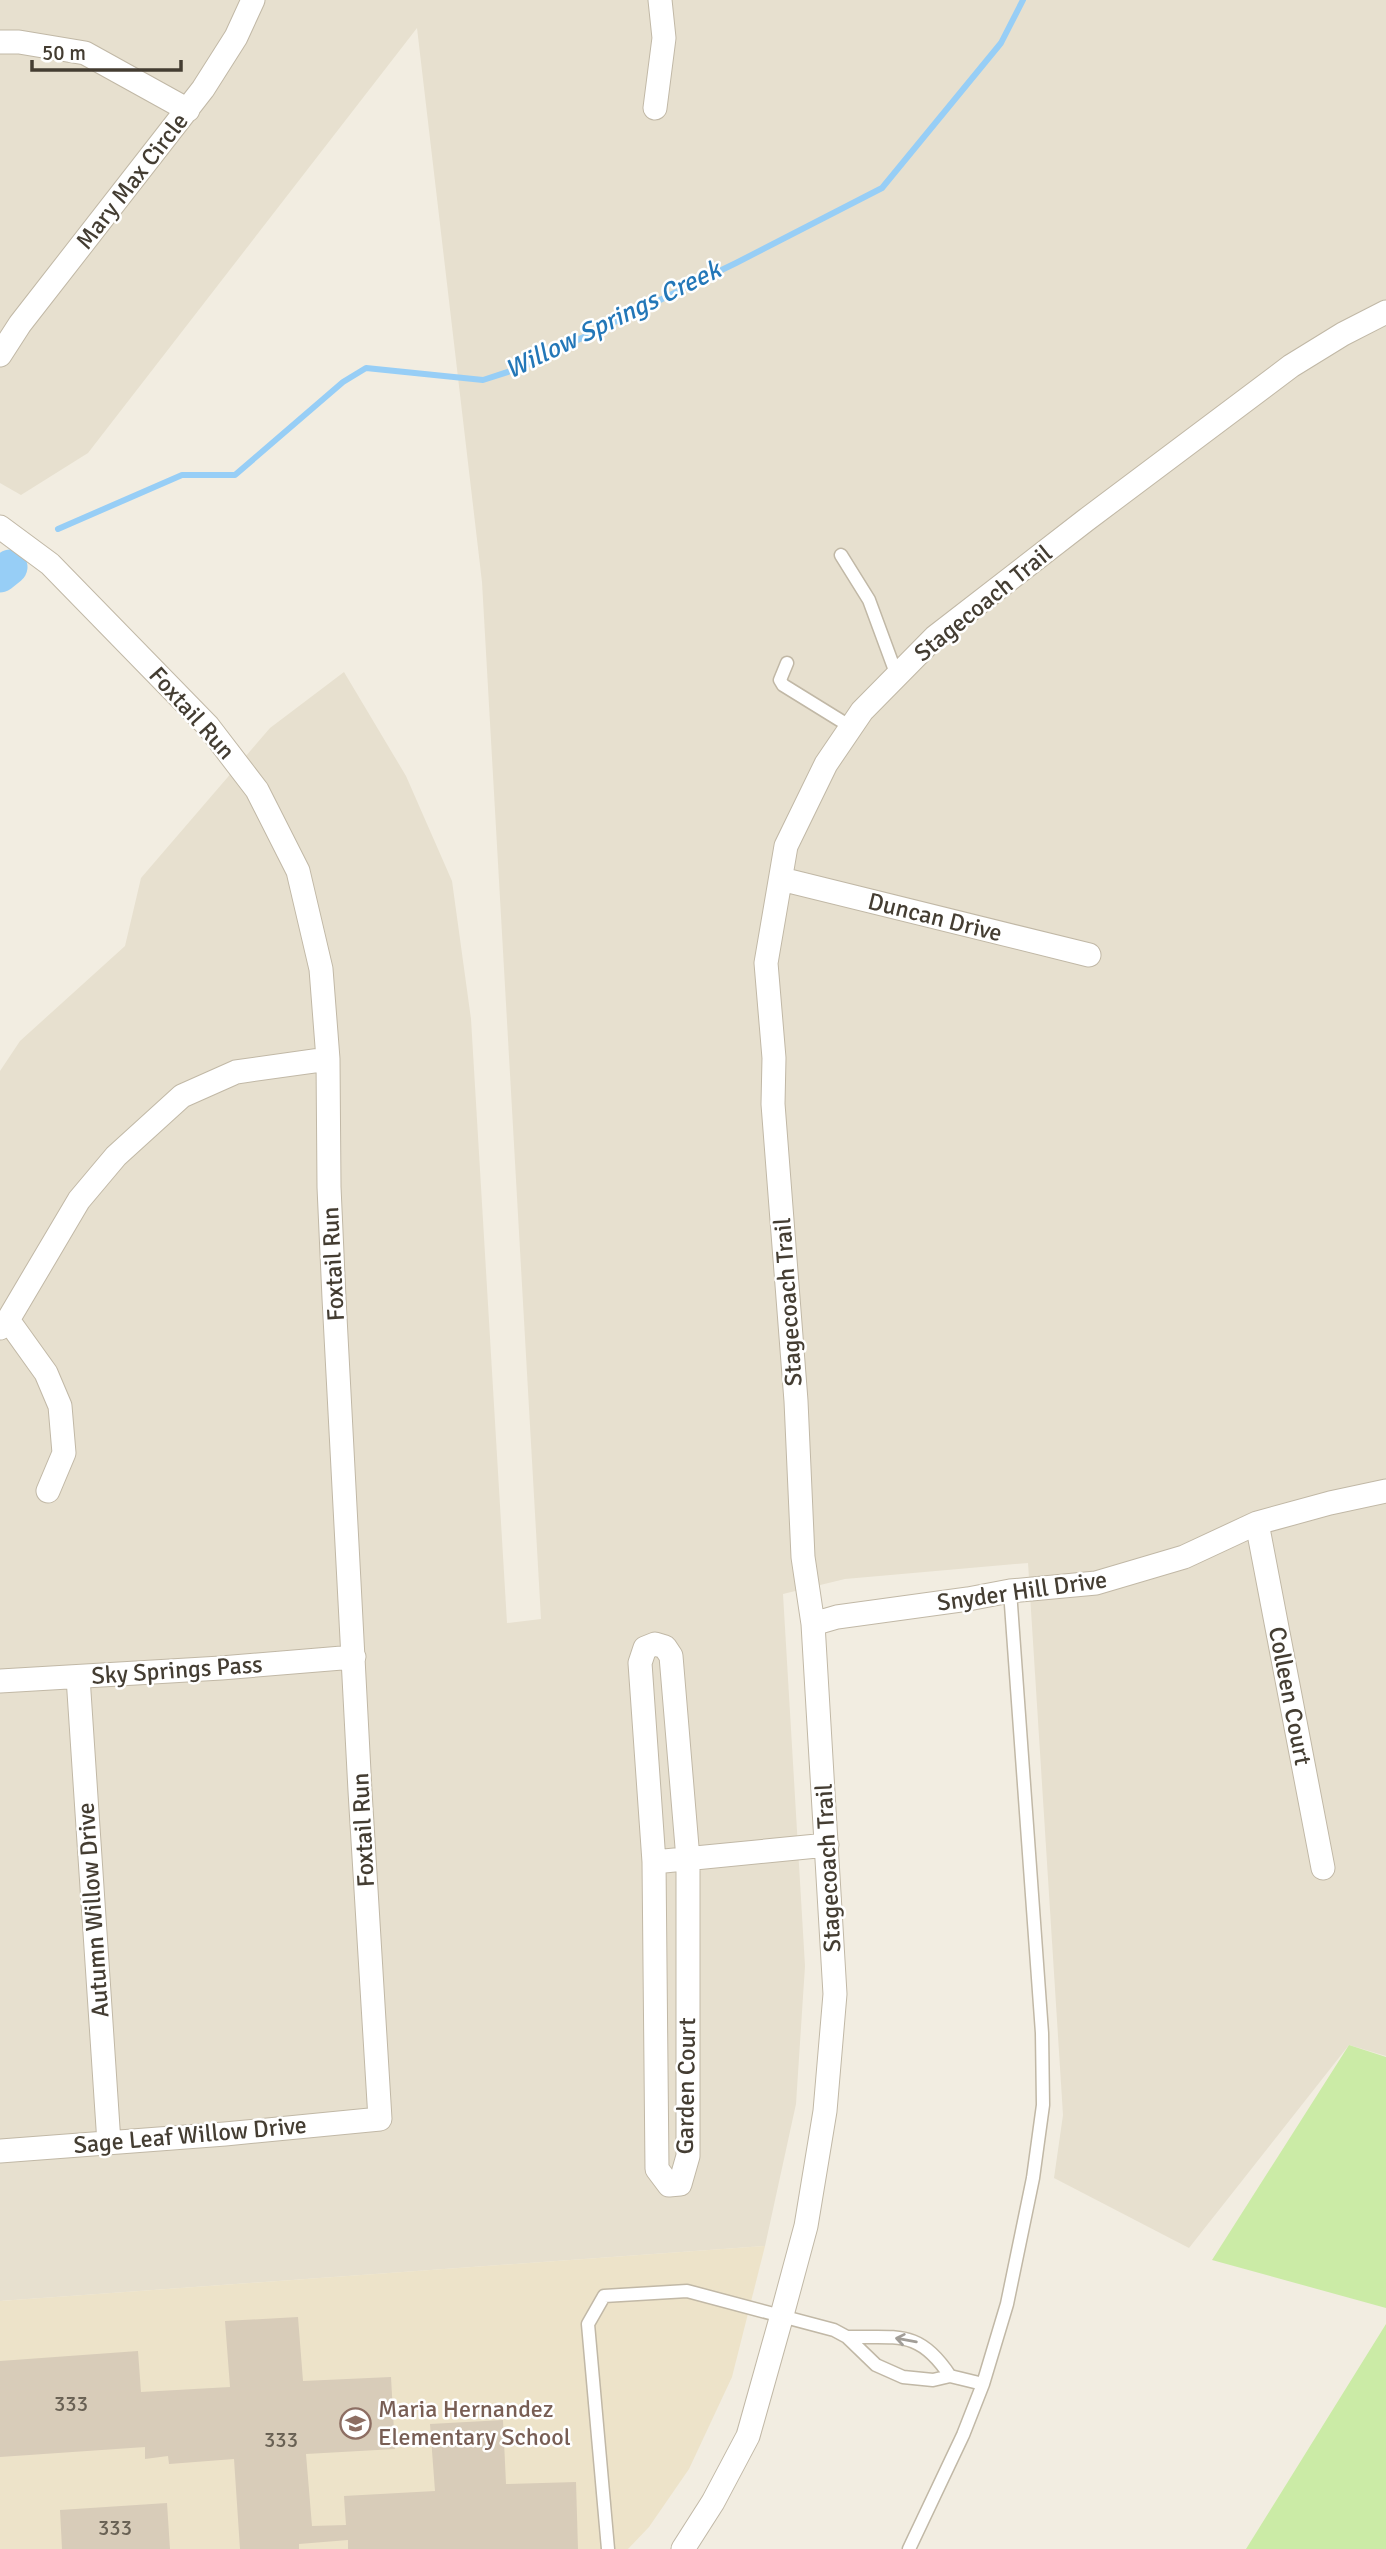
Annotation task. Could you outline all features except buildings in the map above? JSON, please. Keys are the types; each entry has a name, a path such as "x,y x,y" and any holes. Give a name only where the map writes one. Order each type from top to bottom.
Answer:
{"street":[{"name":"Mary Max Circle","path":"0,355 20,324 188,110 236,37 253,0"},
{"path":"655,108 664,38 660,0"},
{"path":"0,42 19,42 85,53 188,110"},
{"name":"Stagecoach Trail","path":"683,2549 713,2502 748,2436 782,2315 806,2226 825,2111 835,1994 828,1845 813,1624 803,1557 796,1401 773,1104 774,1058 766,963 786,846 826,764 862,711 935,636 1291,366 1343,334 1386,312"},
{"name":"Foxtail Run","path":"0,527 50,564 208,726 257,790 298,871 321,969 328,1059 329,1187 380,2119"},
{"name":"Duncan Drive","path":"781,879 1089,955"},
{"path":"48,1491 64,1454 60,1406 46,1373 4,1324 79,1200 116,1156 182,1096 236,1072 328,1059"},
{"name":"Snyder Hill Drive","path":"813,1624 837,1617 1010,1591 1096,1583 1184,1556 1257,1523 1386,1491"},
{"name":"Colleen Court","path":"1257,1523 1323,1868"},
{"name":"Garden Court","path":"655,1644 665,1647 671,1656 688,1859 688,2156 680,2184 668,2185 657,2169 654,1862 640,1663 645,1648 655,1644"},
{"name":"Sky Springs Pass","path":"0,1681 354,1657"},
{"name":"Autumn Willow Drive","path":"78,1677 109,2143"},
{"path":"654,1862 828,1845"},
{"name":"Sage Leaf Willow Drive","path":"0,2151 380,2119"}],"lane":[{"path":"841,555 869,600 897,676"},
{"path":"787,663 780,680 783,685 851,727"},
{"path":"909,2549 963,2435 1000,2329 1033,2178 1043,2105 1042,2033 1010,1591"},
{"path":"608,2549 589,2324 604,2296 687,2291 834,2330 847,2337 864,2356 895,2374 933,2380 950,2376 983,2384"},
{"path":"847,2337 909,2339 922,2344 937,2356 950,2376"}],"shaded area":[{"path":"0,0 1386,0 1386,2056 1349,2045 1189,2248 1054,2178 1063,2115 1028,1563 845,1579 783,1594 805,1966 796,2104 765,2246 0,2301 0,1071 20,1041 125,946 141,878 270,728 344,672 406,776 452,881 471,1019 507,1623 541,1619 482,582 417,28 88,453 21,495 0,483"},
{"name":"Maria Hernandez Elementary School","path":"765,2246 732,2377 689,2469 649,2527 628,2549 0,2549 0,2301"}],"green space":[{"path":"1349,2045 1386,2057 1386,2308 1212,2260"},
{"path":"1386,2324 1386,2549 1246,2549"}],"waterway":[{"name":"Willow Springs Creek","path":"58,529 182,475 235,475 343,382 366,368 483,380 520,368 736,263 882,188 1001,43 1023,0"},
{"name":"Willow Springs Creek","path":"0,575 10,567"}],"place":[{"name":"Maria Hernandez Elementary School","path":"355,2423"}]}
